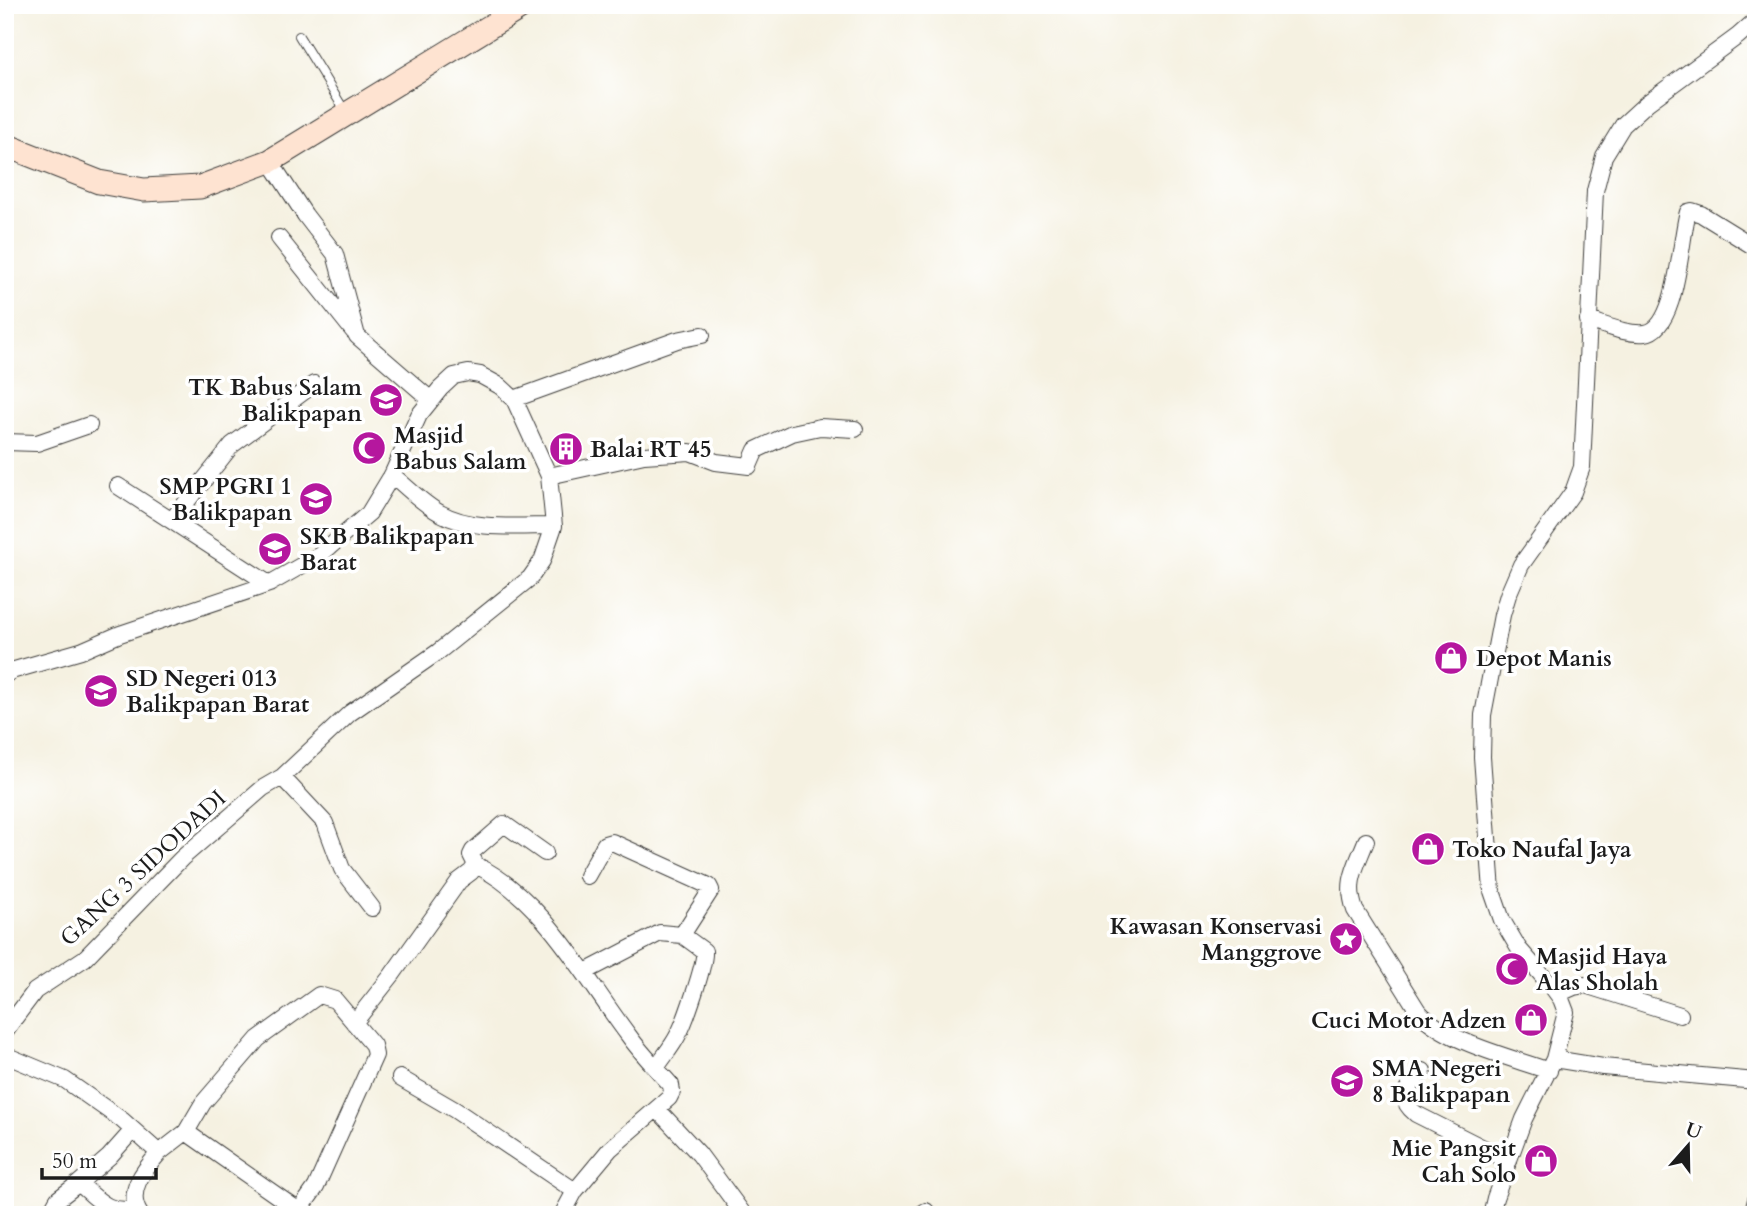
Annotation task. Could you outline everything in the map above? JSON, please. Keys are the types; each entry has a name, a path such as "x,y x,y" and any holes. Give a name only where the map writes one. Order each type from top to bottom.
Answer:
{"main road":[{"path":"5,145 99,182 144,190 200,187 270,161 525,5"}],"street":[{"path":"1491,1215 1531,1102 1552,1065 1565,1021 1564,1006 1558,994 1519,949 1496,906 1490,878 1483,715 1508,594 1521,565 1573,492 1582,467 1595,191 1604,156 1623,125 1756,20"},
{"path":"270,161 305,215 335,254 357,336"},
{"path":"1588,320 1636,334 1657,328 1671,303 1688,212 1701,214 1756,248"},
{"path":"5,675 269,584 320,555 369,513 392,475 419,415 431,400 357,336 279,238"},
{"path":"514,399 677,340 702,335"},
{"name":"GANG 3 SIDODADI","path":"5,1031 35,991 85,958 182,858 263,788 282,777 350,713 438,652 530,578 542,561 554,526 549,476 514,399 500,386 480,375 468,373 454,376 431,400"},
{"path":"172,520 232,444 314,384"},
{"path":"5,442 37,443 89,425"},
{"path":"549,476 645,454 690,452 716,462 749,466 756,450 792,433 820,427 855,429"},
{"path":"392,475 439,513 462,522 495,526 554,526"},
{"path":"118,486 269,584"},
{"path":"282,777 325,823 342,869 372,908"},
{"path":"545,853 504,824 471,855 476,865 495,874 535,911 584,972 629,1037 671,1085 673,1092 610,1149 575,1191 562,1215"},
{"path":"1366,841 1349,884 1349,895 1355,910 1427,1022 1451,1036 1552,1065 1603,1067 1756,1082"},
{"path":"587,876 605,844 612,842 709,886 711,890 682,935"},
{"path":"354,1023 459,881 476,865"},
{"path":"584,972 660,933 682,935 702,948 706,954 679,1035 656,1068"},
{"path":"1558,994 1585,985 1598,987 1681,1015"},
{"path":"79,1183 110,1208 118,1211 138,1211 133,1195 143,1172 159,1153 186,1132 203,1103 258,1039 319,995 335,1000 373,1045 373,1063 316,1187 298,1213 186,1132"},
{"path":"5,1055 65,1080 133,1130 159,1153"},
{"path":"1423,1071 1406,1092 1406,1106 1416,1114 1508,1161"},
{"path":"400,1078 455,1110 575,1191"},
{"path":"656,1110 699,1154 744,1215"},
{"path":"49,1215 58,1199 109,1157 133,1130"},
{"path":"1752,1215 1756,1200"}],"lane":[{"path":"299,36 347,114"}],"place":[{"name":"TK Babus Salam Balikpapan","path":"386,400"},
{"name":"Masjid Babus Salam","path":"369,448"},
{"name":"Balai RT 45","path":"566,449"},
{"name":"SMP PGRI 1 Balikpapan","path":"316,499"},
{"name":"SKB Balikpapan Barat","path":"275,549"},
{"name":"Depot Manis","path":"1451,658"},
{"name":"SD Negeri 013 Balikpapan Barat","path":"101,691"},
{"name":"Toko Naufal Jaya","path":"1428,849"},
{"name":"Kawasan Konservasi Manggrove","path":"1346,939"},
{"name":"Masjid Haya Alas Sholah","path":"1512,969"},
{"name":"Cuci Motor Adzen","path":"1531,1020"},
{"name":"SMA Negeri 8 Balikpapan","path":"1347,1081"},
{"name":"Mie Pangsit Cah Solo","path":"1541,1161"}]}
